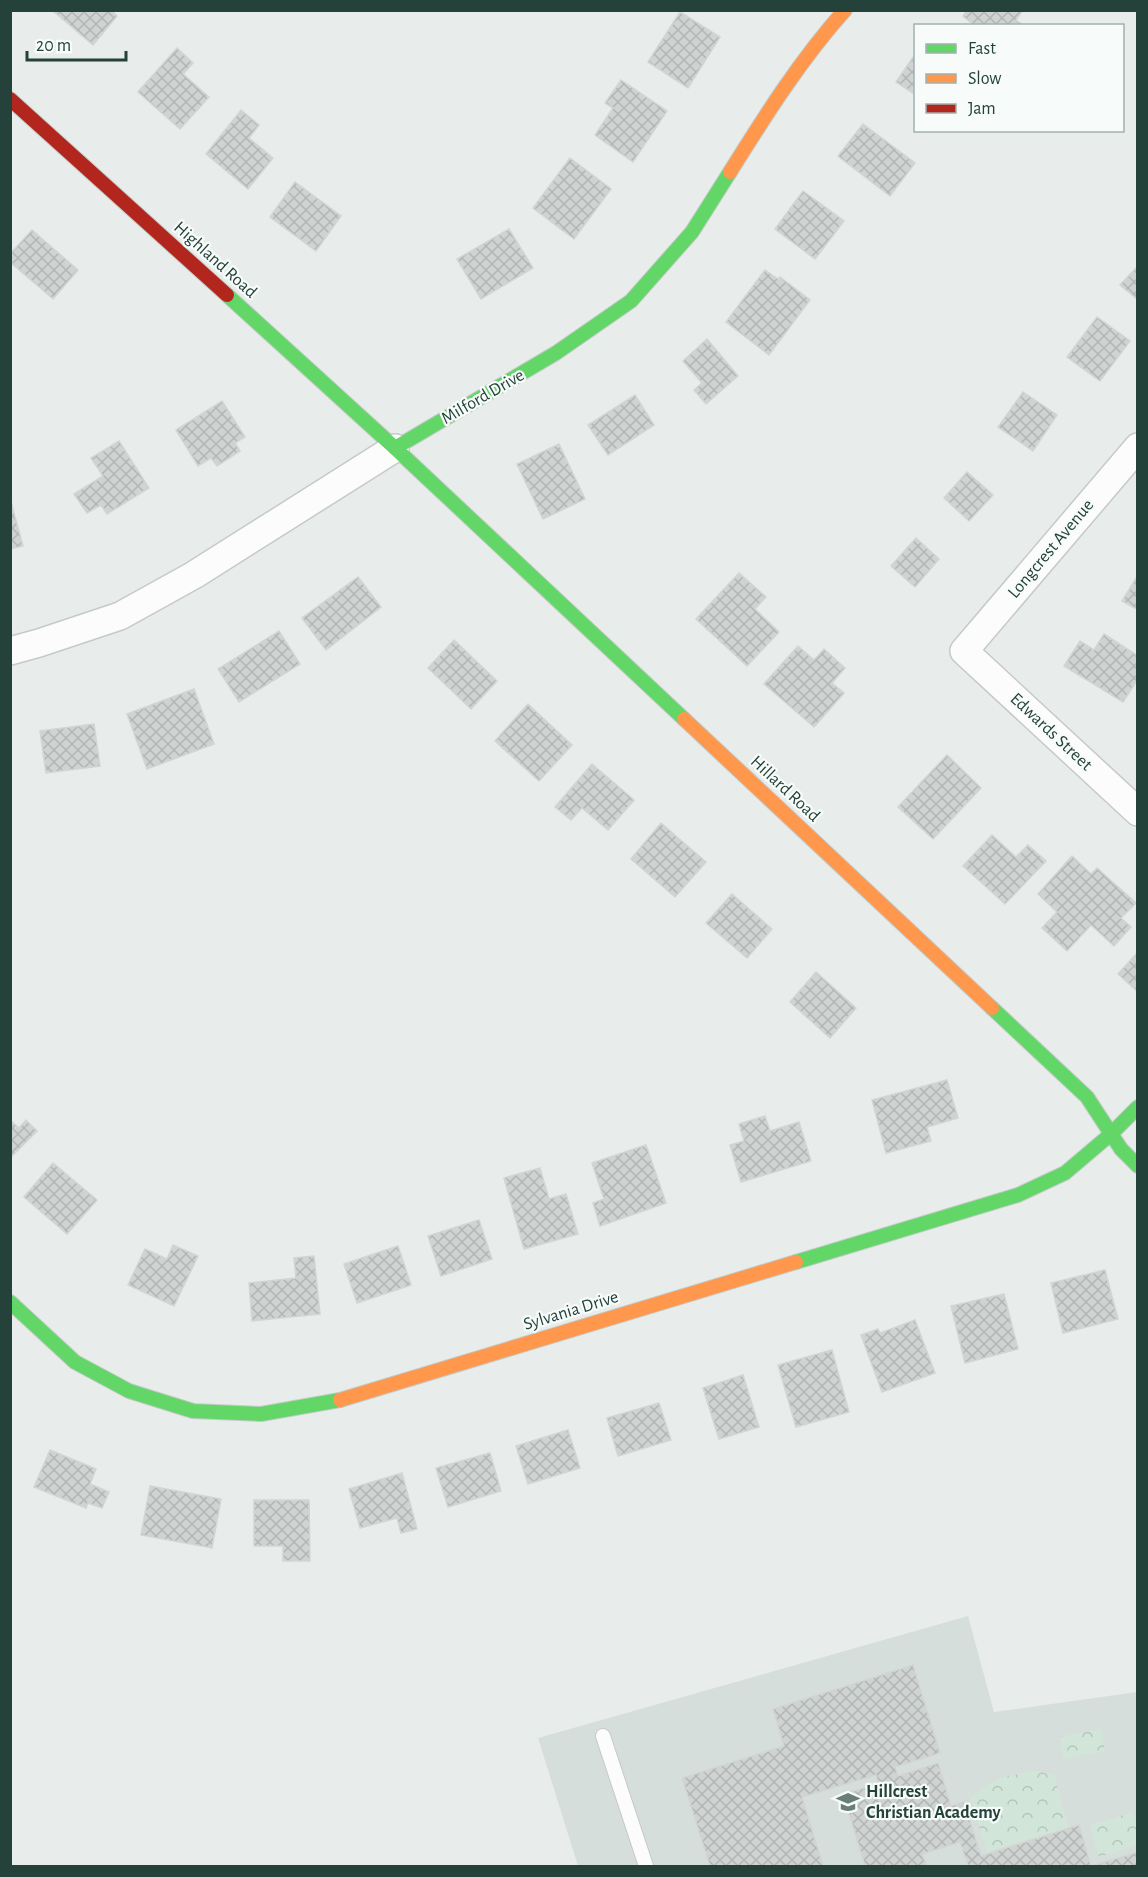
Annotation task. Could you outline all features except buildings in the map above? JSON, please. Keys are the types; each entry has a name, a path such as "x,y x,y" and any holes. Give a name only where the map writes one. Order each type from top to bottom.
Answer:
{"street":[{"name":"Milford Drive","path":"10,651 39,644 120,616 194,575 395,448 556,353 631,301 692,232 770,109 827,30 845,10"},
{"name":"Highland Road","path":"10,99 395,448"},
{"name":"Longcrest Avenue","path":"964,651 1137,447"},
{"name":"Hillard Road","path":"395,448 1087,1097 1121,1149 1137,1166"},
{"name":"Edwards Street","path":"964,651 1137,812"},
{"name":"Sylvania Drive","path":"10,1302 75,1362 129,1391 193,1411 261,1414 334,1402 1018,1195 1065,1173 1111,1134 1137,1107"}],"lane":[{"path":"603,1736 646,1866"}],"shaded area":[{"name":"Hillcrest Christian Academy","path":"968,1616 994,1712 1137,1692 1137,1866 578,1866 538,1738"}],"green space":[{"path":"1101,1729 1105,1751 1064,1759 1060,1737"},
{"path":"1031,1771 1054,1774 1068,1827 987,1852 970,1797 1000,1778"},
{"path":"1133,1812 1137,1826 1137,1845 1099,1857 1090,1825"}],"traffic: fast":[{"path":"395,448 556,353 631,301 692,232 730,172"},
{"path":"227,295 395,448 684,719"},
{"path":"992,1008 1087,1097 1121,1149 1138,1166"},
{"path":"796,1262 1018,1195 1065,1173 1111,1134 1138,1107"},
{"path":"10,1302 75,1362 129,1391 193,1411 261,1414 340,1400"}],"traffic: slow":[{"path":"730,172 799,68 845,10"},
{"path":"684,719 992,1008"},
{"path":"340,1400 796,1262"}],"traffic: jam":[{"path":"10,99 227,295"}],"place":[{"name":"Hillcrest Christian Academy","path":"848,1802"}]}
